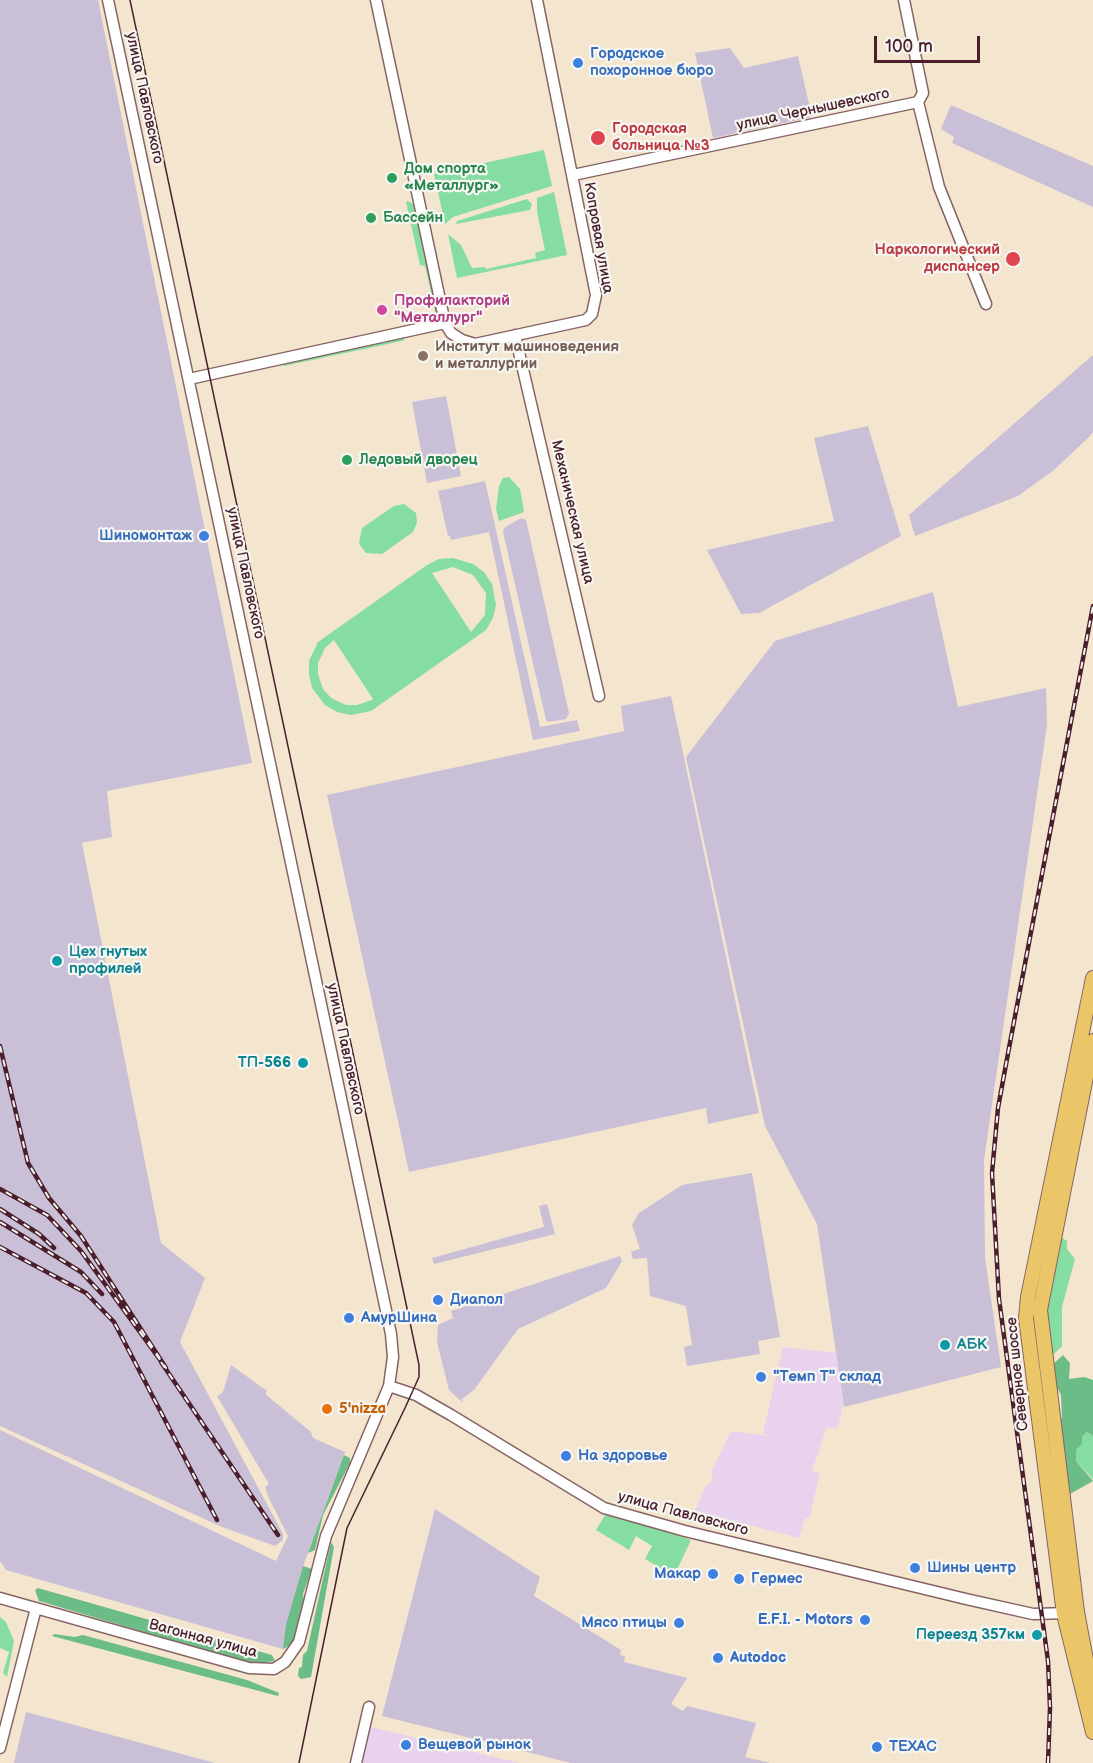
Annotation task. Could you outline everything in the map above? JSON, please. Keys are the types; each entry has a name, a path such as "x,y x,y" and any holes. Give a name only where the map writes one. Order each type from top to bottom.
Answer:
{"main road":[{"name":"Северное шоссе","path":"1093,978 1049,1231 1042,1292 1041,1328 1071,1613 1093,1732"},
{"name":"Северное шоссе","path":"1049,1231 1093,1041"},
{"name":"Северное шоссе","path":"1071,1613 1093,1697"}],"street":[{"name":"улица Павловского","path":"108,0 391,1334 393,1357 389,1386 416,1395 604,1508 891,1582 1033,1614 1071,1613"},
{"path":"189,379 445,323 376,0"},
{"name":"Копровая улица","path":"445,323 451,333 468,343 515,336 586,320 592,315 596,295 537,0"},
{"path":"904,0 923,93 918,102 939,188 986,304"},
{"name":"улица Чернышевского","path":"573,175 918,102"},
{"name":"Механическая улица","path":"515,336 599,696"},
{"name":"Вагонная улица","path":"0,1598 249,1668 274,1669 285,1662 299,1642 326,1536 389,1386"},
{"path":"0,1749 36,1608"},
{"path":"356,1763 369,1707"}],"shaded area":[{"path":"0,0 98,0 252,763 107,791 112,837 82,843 161,1243 205,1278 180,1342 283,1534 283,1540 275,1546 222,1527 0,1426"},
{"path":"730,48 744,68 798,56 812,117 713,138 695,53"},
{"path":"951,105 1093,166 1093,207 952,143 954,137 941,129"},
{"path":"1093,355 1093,432 1089,437 1054,470 1018,496 915,536 909,515"},
{"path":"446,396 461,476 427,483 412,402"},
{"path":"868,426 901,536 759,613 741,614 707,550 834,521 814,438"},
{"path":"485,481 540,727 577,720 580,731 533,740 489,532 451,540 448,536 438,491"},
{"path":"521,518 526,520 569,713 566,719 549,722 546,720 503,532 504,528"},
{"path":"933,592 958,707 1046,688 1047,725 984,1160 985,1258 1001,1367 844,1407 817,1224 765,1126 686,757 775,641"},
{"path":"671,696 759,1113 708,1124 706,1108 409,1172 327,795 624,731 621,706"},
{"path":"752,1173 780,1337 758,1341 760,1354 687,1366 684,1347 692,1345 686,1306 650,1296 647,1258 633,1259 631,1252 640,1249 632,1225 639,1213 682,1185"},
{"path":"547,1204 555,1234 434,1264 432,1258 544,1227 539,1206"},
{"path":"620,1256 622,1261 606,1288 518,1329 474,1390 462,1399 463,1403 449,1390 437,1342 438,1325 453,1318 451,1311"},
{"path":"783,1347 836,1353 843,1405 838,1427 826,1429 812,1471 820,1473 809,1519 805,1518 799,1538 695,1511 706,1485 713,1481 711,1472 731,1431 770,1436 763,1433"},
{"path":"231,1365 267,1391 265,1394 311,1432 313,1438 345,1452 301,1572 283,1649 6,1570 0,1561 0,1430 276,1561 288,1536 268,1496 265,1487 269,1484 217,1396 223,1392"},
{"path":"435,1509 540,1577 534,1596 621,1650 620,1655 625,1656 624,1662 687,1678 671,1704 683,1711 687,1706 756,1723 745,1757 770,1763 571,1763 382,1716"},
{"path":"26,1712 45,1717 215,1763 14,1763"},
{"name":"Вещевой рынок","path":"371,1727 519,1763 362,1763"}],"green space":[{"path":"544,150 552,186 453,217 445,224 434,174"},
{"path":"554,192 567,255 457,278 448,234 461,245 472,268 485,267 486,269 536,258 535,253 545,250 537,212 537,198"},
{"path":"527,199 532,204 530,210 456,224 457,221"},
{"path":"406,202 415,205 440,320 437,320 425,266 420,265"},
{"path":"402,337 405,340 284,366 280,363"},
{"path":"509,477 520,489 524,512 499,521 496,509 499,486 503,478"},
{"path":"404,504 416,513 417,523 413,532 382,554 366,553 359,544 362,528 394,506"},
{"path":"453,558 473,564 484,572 492,584 496,605 493,618 486,630 371,711 351,715 337,712 325,705 312,688 309,675 309,661 318,642 427,565 439,559","holes":["453,567 473,575 486,593 485,615 471,632 432,573","334,640 373,699 372,700 357,705 346,705 331,698 323,689 318,674 318,663 325,648"]},
{"path":"1061,1237 1067,1241 1067,1249 1075,1259 1062,1307 1062,1346 1049,1359 1044,1316"},
{"path":"1063,1355 1070,1363 1069,1379 1084,1377 1093,1380 1093,1436 1087,1432 1082,1437 1082,1444 1076,1450 1076,1461 1093,1481 1070,1494 1059,1425 1062,1417 1061,1395 1055,1384 1051,1366"},
{"path":"1087,1432 1093,1436 1093,1479 1076,1461 1076,1450 1082,1444 1082,1437"},
{"path":"344,1455 350,1458 350,1463 323,1515 315,1550 308,1553"},
{"path":"607,1512 691,1540 674,1576 645,1559 652,1546 636,1536 629,1550 596,1530"},
{"path":"331,1542 334,1547 311,1677 301,1679 298,1676 299,1668 302,1667 303,1655 307,1651"},
{"path":"303,1566 312,1569 303,1594 305,1606 293,1644 283,1649 286,1625"},
{"path":"38,1588 272,1655 275,1661 253,1664 39,1601 35,1590"},
{"path":"0,1617 6,1622 14,1641 7,1677 3,1673 9,1652 0,1648"},
{"path":"54,1634 75,1637 83,1635 247,1680 279,1693 278,1696 52,1636"}],"tram line":[{"path":"130,0 419,1365 419,1377 347,1528 299,1763"}],"railway":[{"path":"1048,1763 1050,1708 1048,1661 999,1299 992,1173 998,1108 1093,606"},
{"path":"0,1046 28,1163 49,1198 81,1236 166,1368 81,1251 47,1215 0,1189"},
{"path":"0,1209 39,1234 54,1248"},
{"path":"0,1222 81,1272 102,1294"},
{"path":"0,1247 86,1293 114,1322 217,1520"},
{"path":"161,1362 278,1535"}],"place":[{"name":"Городское похоронное бюро","path":"578,63"},
{"name":"Городская больница №3","path":"598,138"},
{"name":"Дом спорта «Металлург»","path":"392,178"},
{"name":"Бассейн","path":"371,218"},
{"name":"Наркологический диспансер","path":"1013,259"},
{"name":"Профилакторий \"Металлург\"","path":"382,310"},
{"name":"Институт машиноведения и металлургии","path":"423,356"},
{"name":"Ледовый дворец","path":"347,460"},
{"name":"Шиномонтаж","path":"204,536"},
{"name":"Цех гнутых профилей","path":"57,961"},
{"name":"ТП-566","path":"303,1063"},
{"name":"Диапол","path":"438,1300"},
{"name":"АмурШина","path":"349,1318"},
{"name":"АБК","path":"945,1345"},
{"name":"\"Темп Т\" склад","path":"761,1377"},
{"name":"5'nizza","path":"327,1409"},
{"name":"На здоровье","path":"566,1456"},
{"name":"Шины центр","path":"915,1568"},
{"name":"Макар","path":"713,1574"},
{"name":"Гермес","path":"739,1579"},
{"name":"E.F.I. - Motors","path":"865,1620"},
{"name":"Мясо птицы","path":"679,1623"},
{"name":"Переезд 357км","path":"1037,1635"},
{"name":"Autodoc","path":"718,1658"},
{"name":"Вещевой рынок","path":"406,1745"},
{"name":"ТЕХАС","path":"877,1747"}]}
